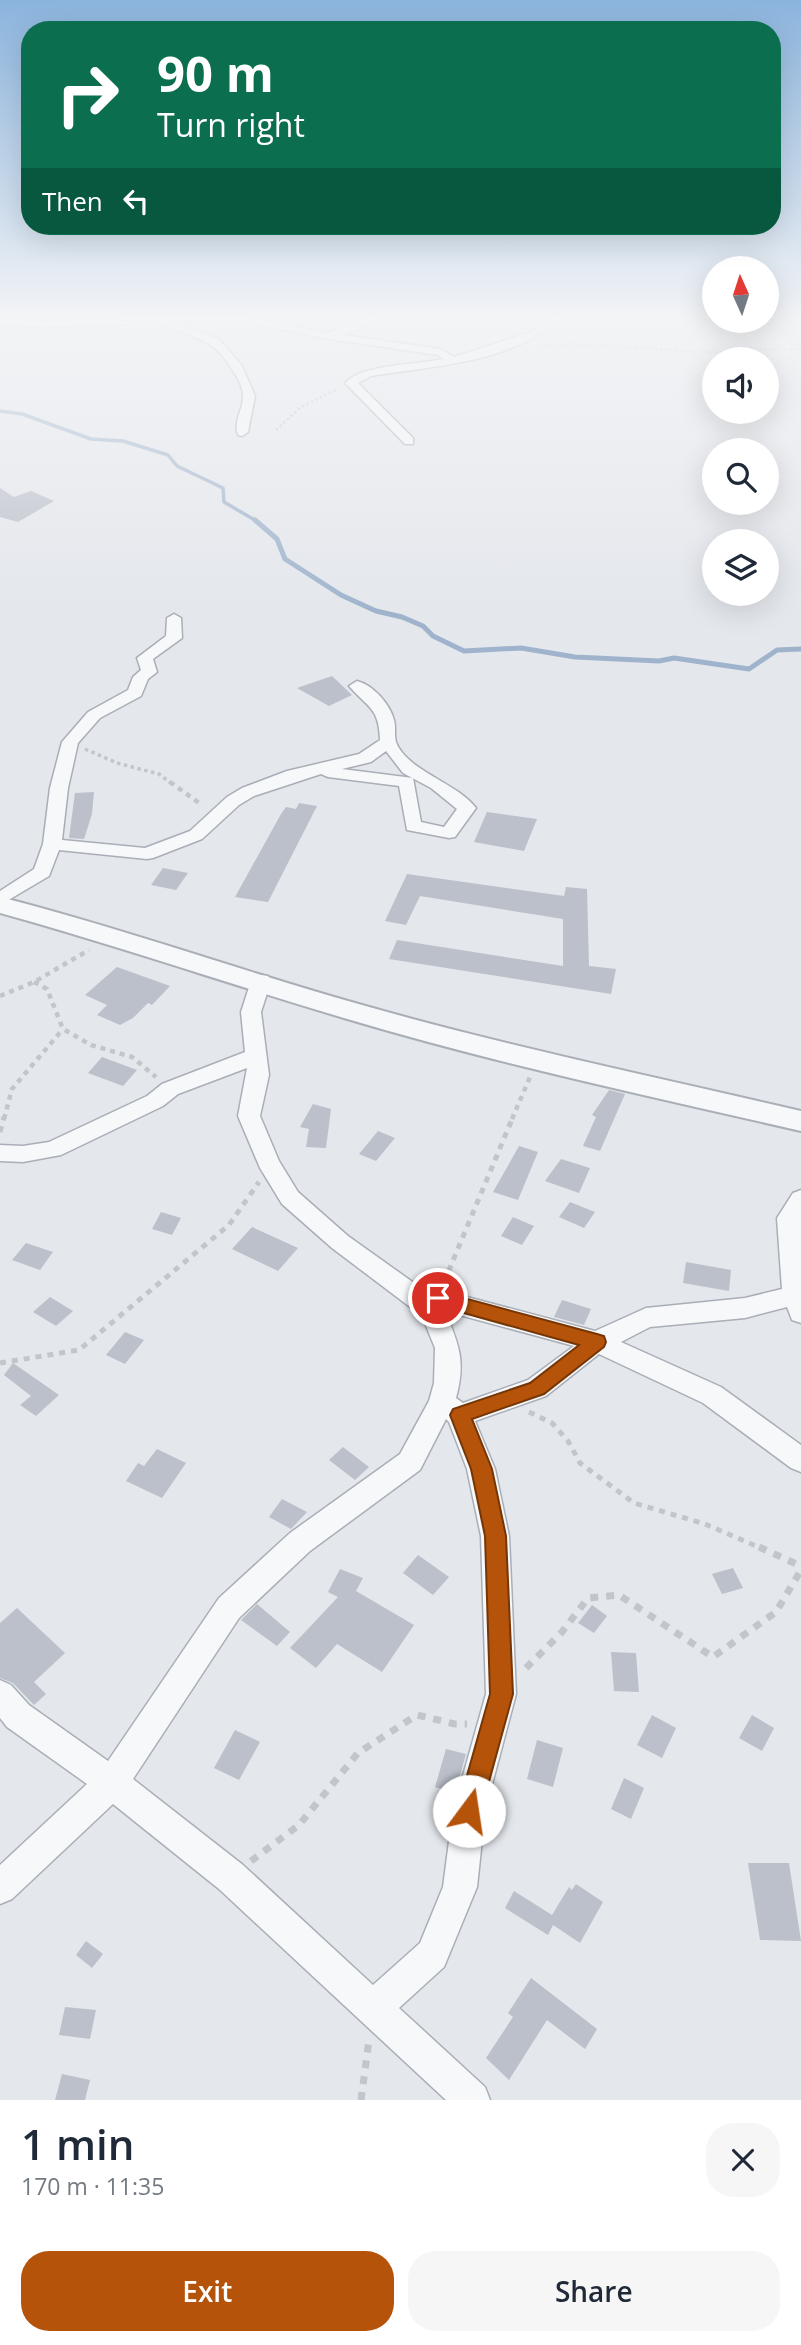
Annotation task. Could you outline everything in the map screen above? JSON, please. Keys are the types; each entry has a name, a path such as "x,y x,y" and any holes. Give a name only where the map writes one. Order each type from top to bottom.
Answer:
{"street":[{"path":"242,432 241,426 246,415"},
{"path":"383,415 409,441"},
{"path":"0,899 42,872 52,844 59,788 70,742 94,715 135,693 141,677 149,672 145,659 174,638 174,618"},
{"path":"357,686 378,701 388,719 387,742 409,769 437,783 467,808 449,833 413,826 407,782"},
{"path":"52,844 147,854 196,835 233,801 248,792 293,775 365,758 387,742"},
{"path":"318,771 437,783"},
{"path":"0,905 103,933 354,1012 537,1060 801,1121"},
{"path":"261,981 251,1012 258,1074 249,1116 268,1163 290,1198 340,1242 432,1310 448,1348 447,1383 451,1408 481,1469 495,1536 501,1694 469,1811 460,1887 432,1955 373,2008"},
{"path":"0,1153 23,1154 53,1149 155,1101 170,1089 256,1056"},
{"path":"0,1887 112,1783 229,1608 300,1542 410,1462 451,1408 503,1400 537,1388 597,1342 646,1318 798,1304 789,1218 801,1199"},
{"path":"438,1298 597,1342 712,1395 801,1460"},
{"path":"0,1695 18,1716 112,1783 231,1877 472,2100"}],"path":[{"path":"276,430 292,415"},
{"path":"70,742 117,763 159,774 201,804 222,813"},
{"path":"0,996 34,982 87,952 103,933"},
{"path":"34,982 47,989 63,1029 91,1045 132,1057 170,1089"},
{"path":"0,1132 12,1089 63,1029"},
{"path":"438,1298 537,1060"},
{"path":"0,1363 79,1350 229,1225 253,1193 268,1163"},
{"path":"501,1694 562,1632 588,1598 619,1595 713,1657 776,1612 801,1568 705,1524 634,1503 580,1464 568,1441 552,1423 503,1400"},
{"path":"231,1877 299,1825 358,1753 417,1715 455,1724 491,1724"},
{"path":"360,2100 373,2008"}],"building":[{"path":"0,488 14,497 31,491 54,501 18,522 0,517"},
{"path":"332,676 352,695 329,706 297,688"},
{"path":"94,792 92,814 84,839 69,838 75,793"},
{"path":"299,803 317,806 268,902 235,897 281,814 286,807 296,809"},
{"path":"487,812 537,819 524,851 474,842"},
{"path":"163,868 188,873 176,890 151,885"},
{"path":"407,874 564,896 566,887 587,889 589,966 616,969 611,994 389,959 397,940 563,966 563,919 420,896 406,925 385,921"},
{"path":"117,967 170,986 152,1005 148,1003 133,1018 120,1025 97,1015 107,1005 85,995"},
{"path":"102,1057 137,1070 123,1086 88,1073"},
{"path":"609,1090 625,1094 600,1151 583,1146 596,1117 592,1115"},
{"path":"313,1104 331,1109 326,1148 306,1147 309,1129 300,1127"},
{"path":"378,1131 395,1138 376,1161 359,1154"},
{"path":"519,1146 538,1152 518,1200 493,1192"},
{"path":"561,1159 590,1168 579,1193 545,1181"},
{"path":"570,1202 595,1212 584,1228 559,1217"},
{"path":"161,1212 181,1218 172,1235 152,1229"},
{"path":"513,1217 534,1226 522,1245 501,1236"},
{"path":"252,1227 298,1248 278,1271 232,1249"},
{"path":"26,1243 53,1252 40,1270 12,1260"},
{"path":"686,1262 731,1270 729,1291 683,1283"},
{"path":"50,1297 73,1311 56,1326 33,1312"},
{"path":"562,1300 591,1309 584,1325 554,1317"},
{"path":"125,1332 144,1340 125,1364 106,1355"},
{"path":"13,1363 59,1395 36,1416 20,1405 31,1396 4,1375"},
{"path":"343,1447 369,1467 355,1480 329,1460"},
{"path":"157,1449 186,1463 162,1498 126,1481 138,1463 144,1466"},
{"path":"282,1499 307,1512 291,1529 269,1517"},
{"path":"418,1555 449,1577 433,1595 403,1573"},
{"path":"733,1568 743,1588 722,1594 712,1574"},
{"path":"340,1569 363,1578 356,1591 414,1625 382,1672 337,1644 316,1668 290,1648 338,1597 328,1592"},
{"path":"257,1604 290,1632 277,1646 241,1620"},
{"path":"592,1605 607,1616 594,1633 578,1623"},
{"path":"17,1608 65,1653 34,1682 46,1694 34,1705 13,1683 0,1678 0,1623"},
{"path":"611,1652 636,1653 639,1692 614,1691"},
{"path":"652,1715 676,1728 662,1758 637,1745"},
{"path":"752,1715 774,1728 762,1751 739,1738"},
{"path":"235,1730 260,1742 239,1780 214,1768"},
{"path":"537,1740 563,1748 553,1787 527,1779"},
{"path":"446,1749 466,1754 455,1793 435,1787"},
{"path":"624,1778 644,1788 631,1819 611,1809"},
{"path":"748,1863 789,1863 801,1941 760,1940"},
{"path":"576,1884 603,1902 580,1943 553,1925 548,1935 505,1908 514,1891 552,1915 569,1887 572,1890"},
{"path":"86,1941 103,1954 92,1968 76,1955"},
{"path":"531,1978 597,2029 585,2049 547,2020 509,2080 486,2058 513,2017 508,2013"},
{"path":"65,2007 96,2010 90,2039 59,2035"},
{"path":"62,2074 90,2080 85,2100 55,2100"}],"waterway":[{"path":"25,415 91,439 123,441 168,455 177,466 223,488 224,502 256,521"},
{"path":"256,521 277,539 285,559 341,595 376,611 402,617 423,626 433,636 464,651 521,648 575,657 659,661 674,658 749,669 777,650 801,649"}],"route":[{"path":"438,1298 533,1322 597,1342 568,1367 537,1388 460,1415 481,1469 495,1536 501,1694 469,1811"}]}
